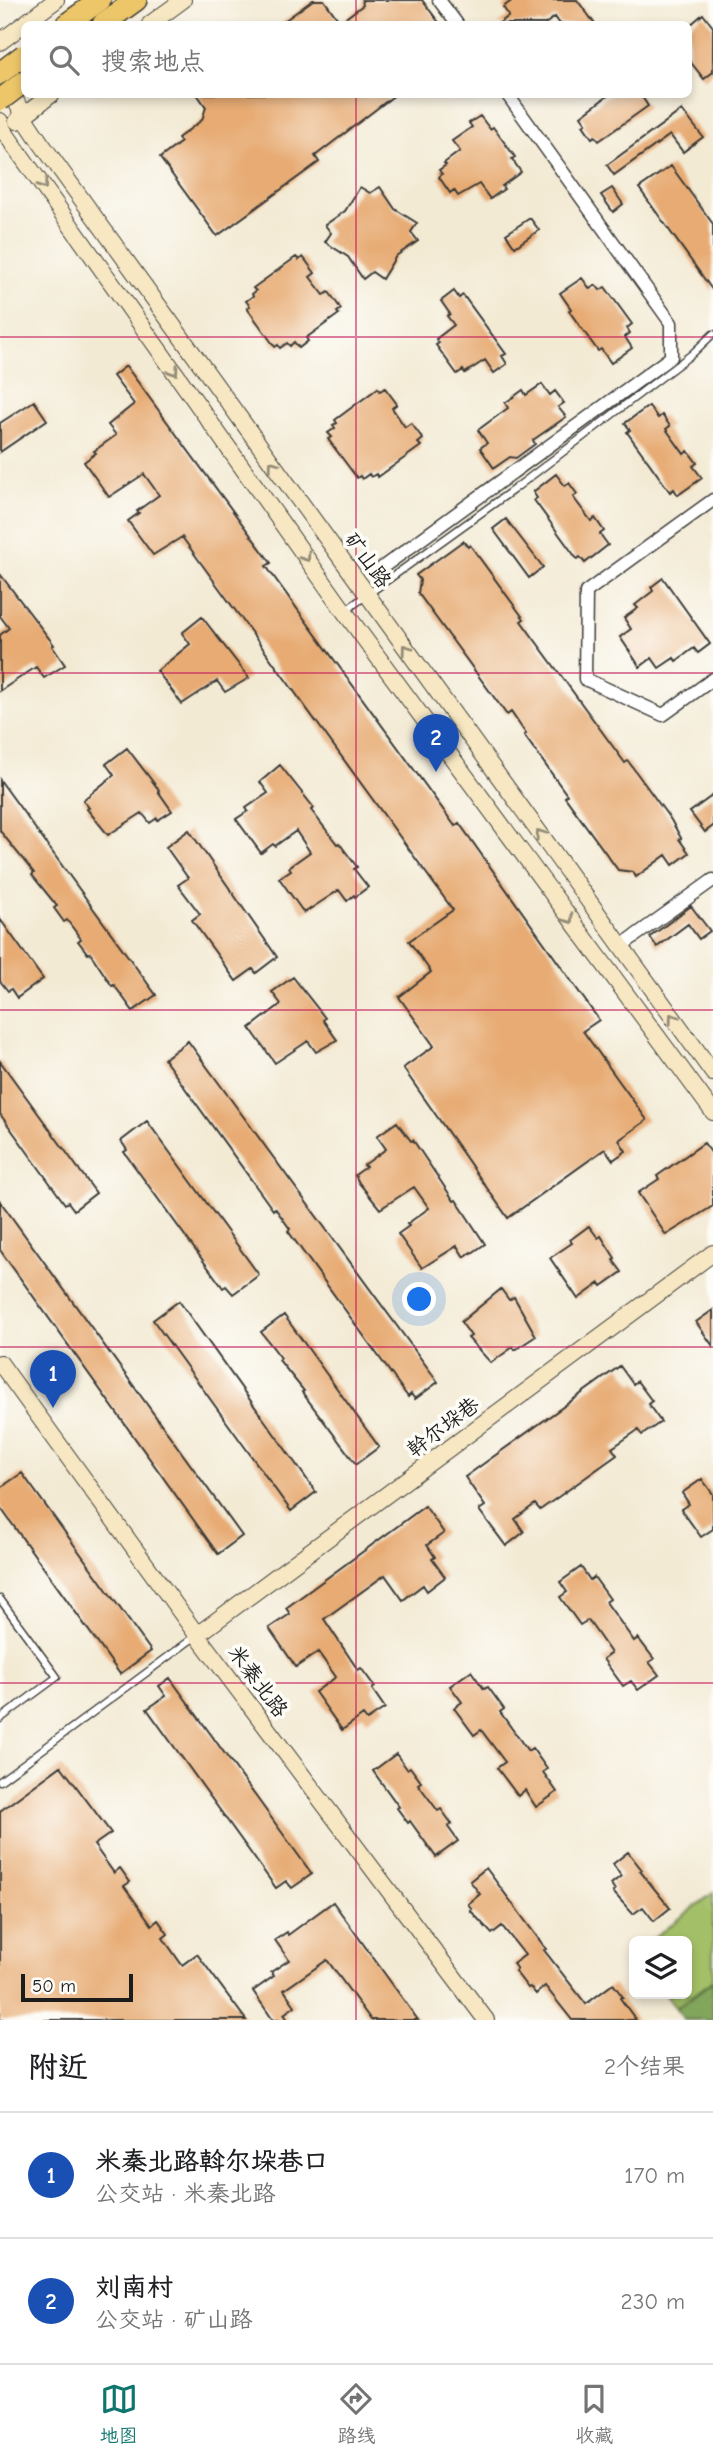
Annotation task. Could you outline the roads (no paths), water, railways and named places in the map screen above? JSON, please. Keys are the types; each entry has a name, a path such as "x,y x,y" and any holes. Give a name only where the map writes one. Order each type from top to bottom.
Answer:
{"highway":[{"path":"71,21 100,0"},
{"path":"107,21 136,0"},
{"path":"0,73 21,57"},
{"path":"0,100 21,84"}],"main road":[{"path":"28,21 56,0"},
{"path":"154,21 183,0"},
{"path":"0,42 21,26"},
{"name":"矿山路","path":"0,65 23,116 713,1073"},
{"path":"47,98 1,131 344,611 713,1112"},
{"name":"幹尔垛巷","path":"197,1635 713,1253"},
{"name":"米秦北路","path":"0,1363 197,1635 486,2020"}],"street":[{"path":"439,0 455,21"},
{"path":"383,567 671,357 671,323 510,98"},
{"path":"713,500 586,592 585,667 585,679 663,715 713,679"},
{"path":"621,946 713,880"}],"lane":[{"path":"344,611 524,482 692,354 713,334"},
{"path":"0,1599 57,1677 0,1718"},
{"path":"0,1781 197,1635"}],"place":[{"name":"刘南村","path":"436,772"},
{"name":"米秦北路斡尔垛巷口","path":"53,1408"}]}
